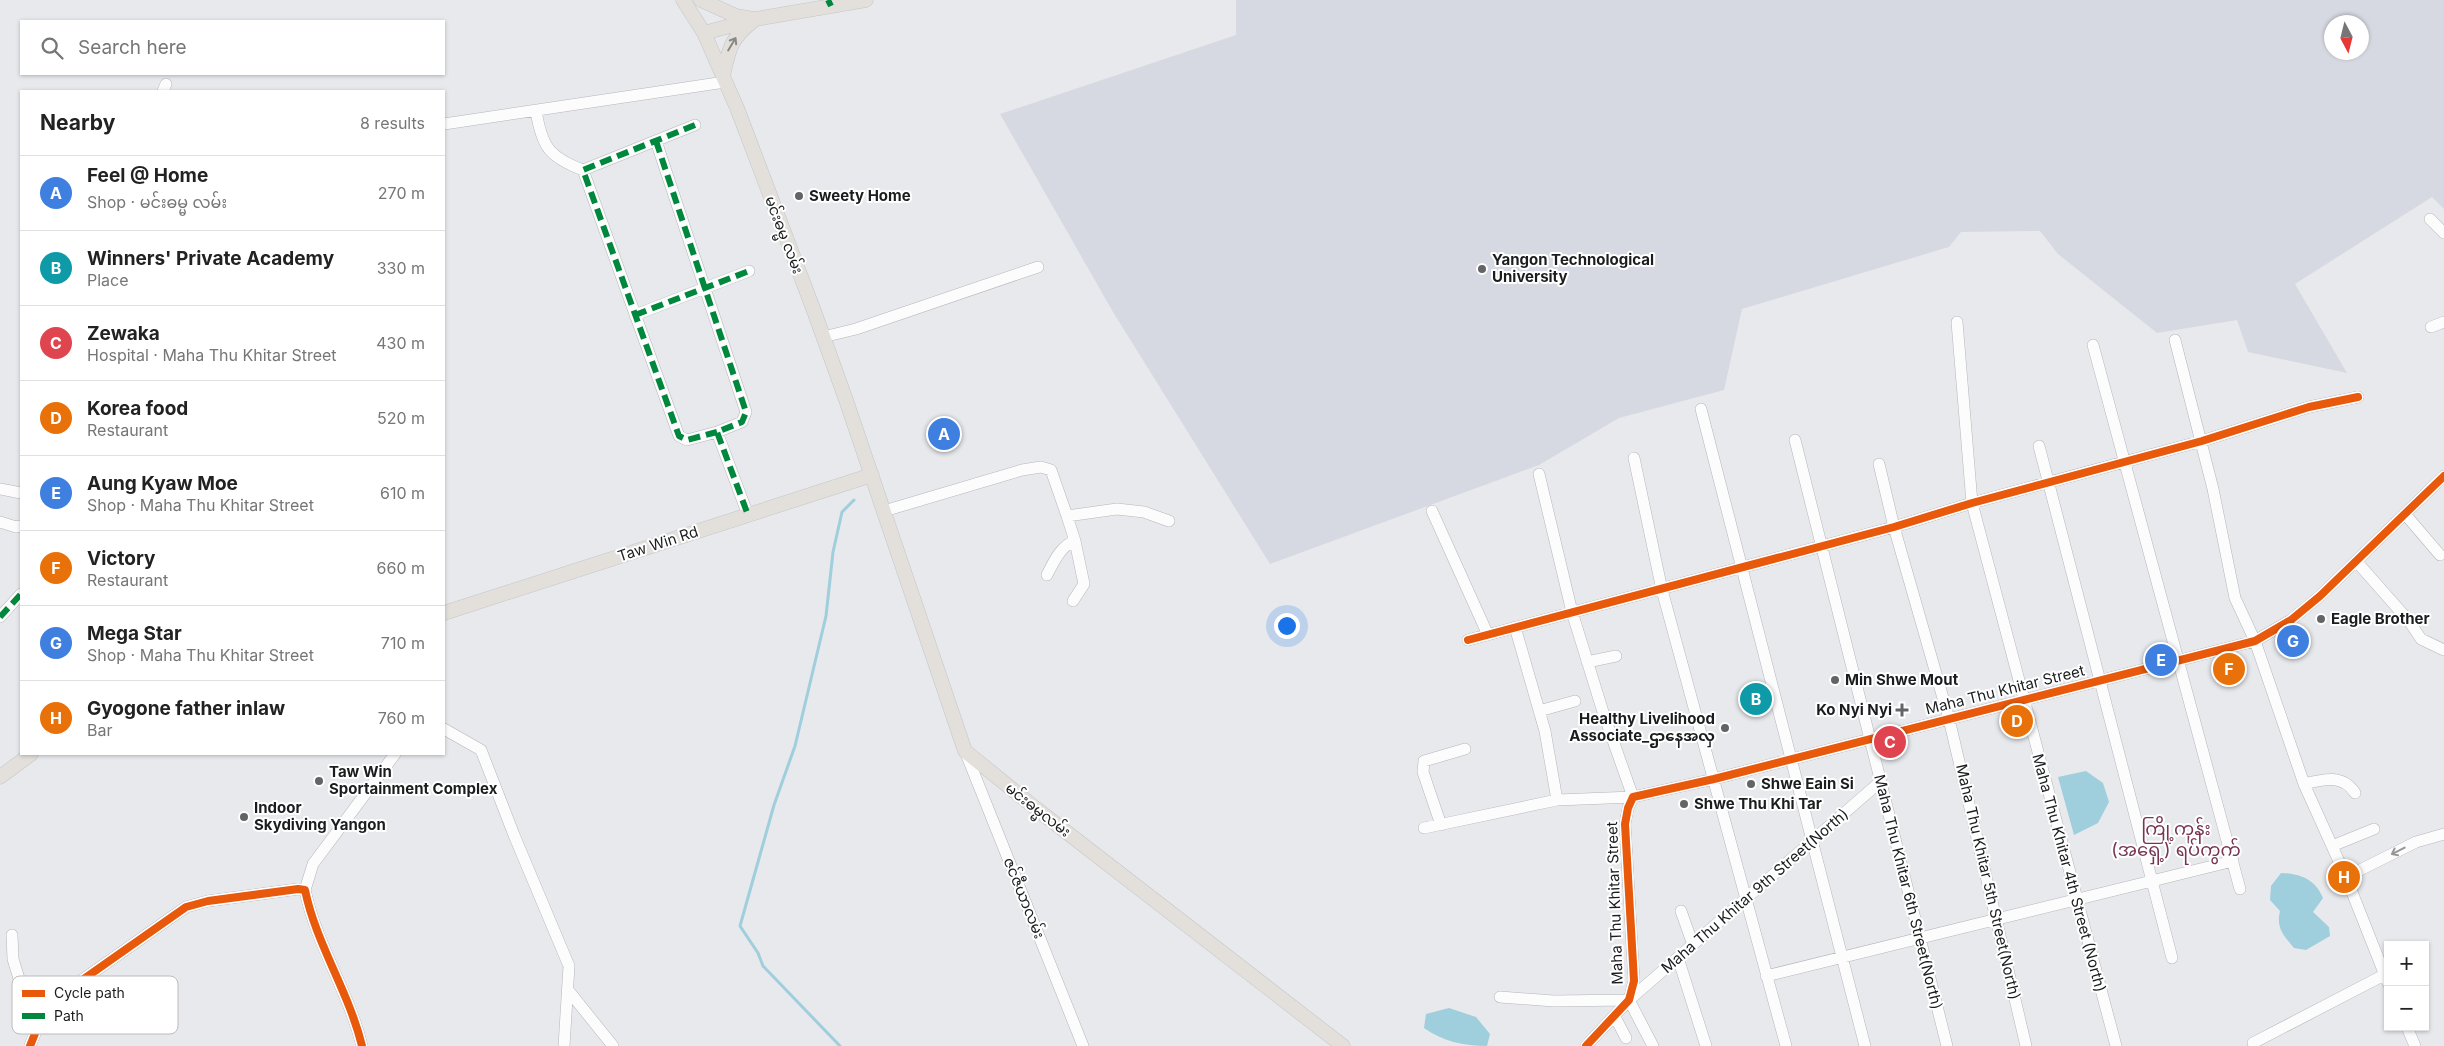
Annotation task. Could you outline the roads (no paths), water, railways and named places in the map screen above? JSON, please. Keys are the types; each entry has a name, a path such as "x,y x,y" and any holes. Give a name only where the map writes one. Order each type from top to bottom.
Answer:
{"main road":[{"name":"မင်းဓမ္မ လမ်း","path":"683,0 704,33 724,79 823,338 872,475"},
{"path":"701,0 736,16 756,19"},
{"path":"704,33 756,19 830,3 866,0"},
{"path":"724,79 729,47 741,31 756,19"},
{"path":"872,475 965,751"},
{"name":"Taw Win Rd","path":"445,613 872,475"},
{"name":"မင်းဓမ္မလမ်း","path":"965,751 1034,807 1343,1046"},
{"path":"0,777 30,755"}],"street":[{"path":"445,124 536,111 724,79"},
{"path":"536,111 539,133 546,147 561,162 583,170 695,125"},
{"path":"583,170 679,436 687,440 717,432 742,422 746,412 656,141"},
{"path":"2430,219 2444,233"},
{"path":"823,338 856,329 1038,267"},
{"path":"635,315 704,290 749,271"},
{"name":"Maha Thu Khitar 4th Street (North)","path":"1957,322 1972,503 2116,1046"},
{"path":"2431,328 2444,322"},
{"path":"2175,340 2202,441 2235,598 2255,641 2304,784 2346,878 2384,974"},
{"path":"2093,345 2240,889"},
{"path":"1468,640 1894,527 1972,503 2202,441 2309,407 2358,397"},
{"path":"1701,409 1813,840 1840,958 1865,1046"},
{"path":"717,432 748,515"},
{"name":"Maha Thu Khitar 6th Street(North)","path":"1795,440 1947,1046"},
{"path":"2039,446 2172,958"},
{"path":"1634,458 1662,590 1786,1046"},
{"name":"Maha Thu Khitar 5th Street(North)","path":"1879,464 1894,527 1949,719 2026,1046"},
{"path":"884,511 1022,470 1041,467 1051,470 1075,541 1084,584 1073,601"},
{"path":"1424,828 1557,800 1633,797 1572,612 1539,474"},
{"name":"Maha Thu Khitar Street","path":"1586,1046 1629,1000 1634,980 1625,824 1628,808 1633,797 1714,779 2255,641 2291,620 2356,561 2444,476"},
{"path":"0,488 20,493"},
{"path":"1067,516 1117,509 1144,512 1169,521"},
{"path":"1432,511 1488,634"},
{"path":"2405,514 2440,555"},
{"path":"0,522 16,527 20,526"},
{"path":"1047,575 1054,560 1070,543 1075,541"},
{"path":"2356,561 2409,621 2421,639 2444,650"},
{"path":"0,617 20,595"},
{"path":"1515,628 1539,711 1557,800"},
{"path":"1587,662 1616,656"},
{"path":"1539,711 1575,701"},
{"path":"445,730 481,750 514,835 569,966 564,1046"},
{"path":"1441,825 1422,772 1424,761 1466,749"},
{"name":"ဇင်ဇီယာလမ်း","path":"965,751 1082,1046"},
{"path":"362,1046 357,1024 304,890 313,864 394,755"},
{"path":"2304,784 2326,778 2341,780 2350,785 2355,793"},
{"name":"Maha Thu Khitar 9th Street(North)","path":"1629,1000 1880,782"},
{"path":"2332,846 2374,829"},
{"path":"2346,878 2416,842 2444,834"},
{"path":"1766,976 2233,861"},
{"path":"88,976 186,907 208,901 304,890"},
{"path":"1681,910 1693,945"},
{"path":"12,936 13,959 18,976"},
{"path":"1678,958 1706,1046"},
{"path":"2253,1043 2384,980"},
{"path":"568,990 613,1046"},
{"path":"1500,997 1554,1001 1629,1000 1653,1046"},
{"path":"1615,1017 1626,1038"},
{"path":"2409,1031 2415,1046"},
{"path":"30,1046 35,1034"}],"water":[{"path":"2086,771 2103,783 2109,802 2098,823 2074,835 2058,777"},
{"path":"2281,873 2301,876 2316,886 2323,898 2313,912 2329,927 2330,936 2306,950 2294,948 2284,935 2279,922 2280,911 2270,900 2271,886"},
{"path":"1449,1008 1476,1017 1490,1034 1487,1046 1454,1042 1431,1033 1424,1028 1426,1014"}],"waterway":[{"path":"840,1046 763,966 758,953 740,926 774,805 795,746 826,616 833,552 842,512 854,500"}],"place":[{"name":"Sweety Home","path":"799,196"},
{"name":"Yangon Technological University","path":"1482,269"},
{"name":"Feel @ Home","path":"944,434"},
{"name":"Eagle Brother","path":"2321,619"},
{"name":"Mega Star","path":"2293,641"},
{"name":"Aung Kyaw Moe","path":"2161,660"},
{"name":"Victory","path":"2229,669"},
{"name":"Min Shwe Mout","path":"1835,680"},
{"name":"Winners' Private Academy","path":"1756,699"},
{"name":"Ko Nyi Nyi","path":"1902,710"},
{"name":"Korea food","path":"2017,721"},
{"name":"Healthy Livelihood Associate_ဌာနေအလှ","path":"1725,728"},
{"name":"Zewaka","path":"1890,742"},
{"name":"Taw Win Sportainment Complex","path":"319,781"},
{"name":"Shwe Eain Si","path":"1751,784"},
{"name":"Shwe Thu Khi Tar","path":"1684,804"},
{"name":"Indoor Skydiving Yangon","path":"244,817"},
{"name":"Gyogone father inlaw","path":"2344,877"}],"district":[{"name":"ကြို့ကုန်း (အရှေ့) ရပ်ကွက်","path":"2176,840"}]}
